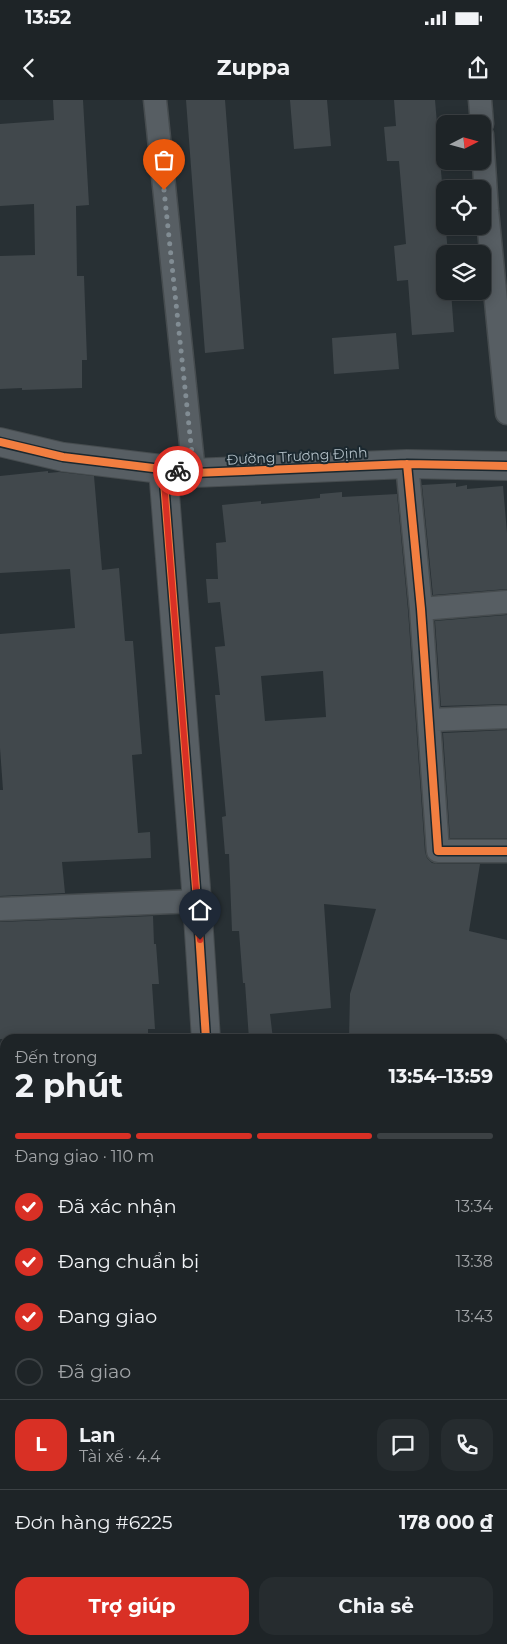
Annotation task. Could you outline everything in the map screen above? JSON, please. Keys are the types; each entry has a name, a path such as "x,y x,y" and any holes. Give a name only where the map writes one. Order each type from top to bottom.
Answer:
{"street":[{"path":"155,100 194,473"},
{"path":"480,100 481,115"},
{"path":"489,170 497,209 507,413"},
{"name":"Đường Trương Định","path":"0,442 63,457 194,473 407,464 507,466"},
{"path":"407,464 438,851 507,851"},
{"path":"163,469 206,1034"},
{"path":"420,609 507,602"},
{"path":"429,720 507,717"},
{"path":"0,909 197,901"}],"building":[{"path":"53,100 83,100 89,205 76,206 77,276 84,276 87,360 82,360 82,388 0,389 0,256 35,255 34,204 0,206 0,124 54,120"},
{"path":"186,100 225,100 244,349 205,353"},
{"path":"290,100 327,100 331,146 294,149"},
{"path":"394,100 435,100 436,170 441,170 442,180 436,180 436,235 446,235 447,245 436,245 436,300 452,300 454,332 412,335 408,280 397,281 394,246 406,244 399,161 387,161 384,127 396,126"},
{"path":"396,333 399,369 334,374 332,338"},
{"path":"48,471 48,473 59,472 94,476 102,570 119,568 125,641 133,641 142,754 132,755 138,833 150,832 151,858 62,862 65,893 0,896 0,790 3,790 0,748 0,634 75,628 70,569 0,573 0,476"},
{"path":"456,483 456,487 467,485 467,489 503,486 507,533 507,589 433,595 422,485"},
{"path":"342,492 342,497 397,494 408,610 425,852 427,858 432,863 480,864 469,931 507,940 507,1034 349,1034 350,994 376,909 324,904 331,1008 270,1014 272,1034 249,1034 239,931 232,931 229,854 225,854 222,817 226,816 215,695 220,695 215,647 225,646 220,602 208,603 206,579 218,579 216,543 226,542 222,505 261,501 261,504 320,498 320,494","holes":["323,671 326,717 265,721 261,676"]},
{"path":"507,615 507,704 441,706 435,621"},
{"path":"507,730 507,838 450,838 443,733"},
{"path":"153,916 159,984 152,984 155,1029 148,1029 148,1034 0,1034 0,922"}],"cycle path":[{"path":"0,442 63,457 194,473 407,464 507,466"},
{"path":"407,464 421,609 438,851 507,851"},
{"path":"163,469 206,1034"}],"way so far":[{"path":"164,190 194,473 178,471"}],"route":[{"path":"178,471 163,469 200,940"}]}
